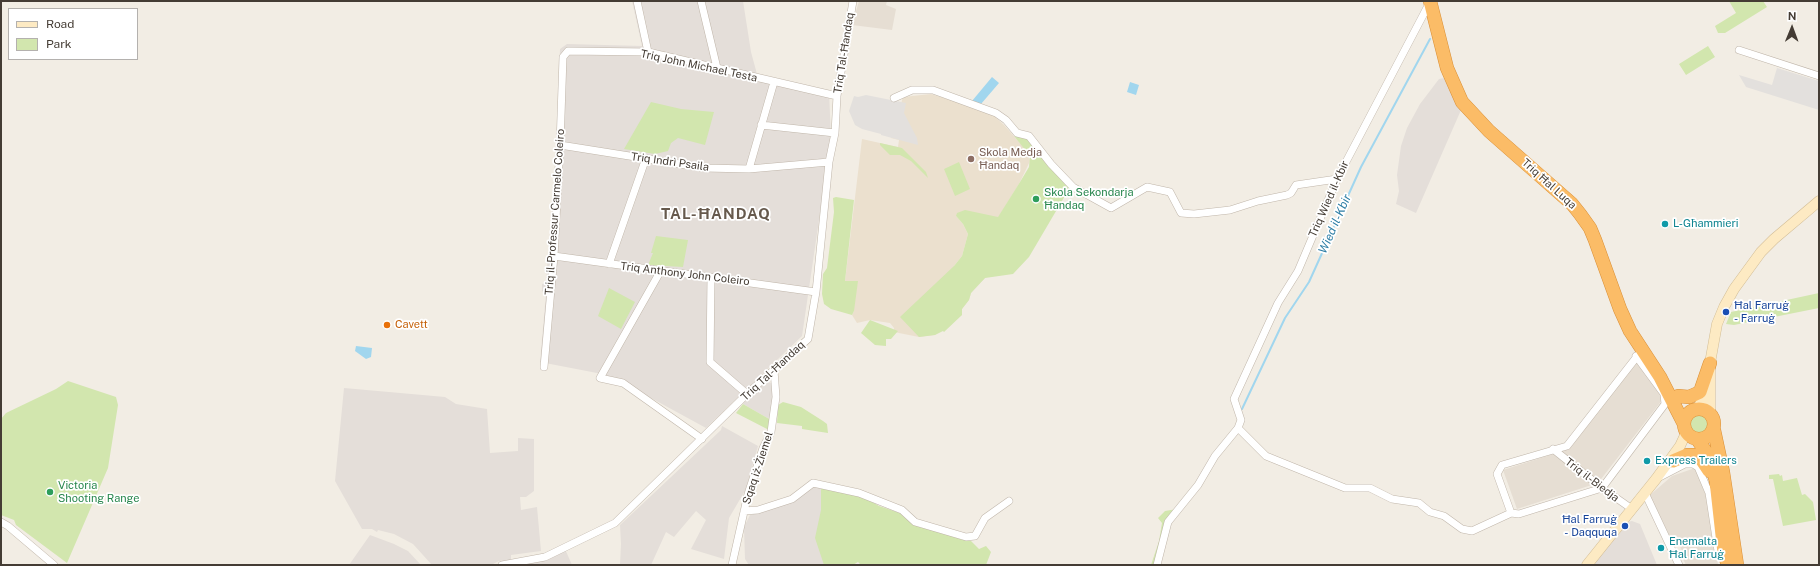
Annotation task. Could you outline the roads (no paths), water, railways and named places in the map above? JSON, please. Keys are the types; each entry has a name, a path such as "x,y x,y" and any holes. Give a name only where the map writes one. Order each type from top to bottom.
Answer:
{"highway":[{"name":"Triq Ħal Luqa","path":"1430,1 1447,68 1462,102 1489,131 1562,195 1580,214 1595,240 1639,353 1678,396 1700,411"},
{"path":"1678,396 1689,397 1700,392 1710,363"},
{"name":"Triq Ħal Luqa","path":"1660,377 1690,434 1709,456 1716,481 1724,553 1728,565"},
{"path":"1714,430 1709,436 1690,434 1685,419 1700,411 1714,417 1714,430 1723,472 1737,565"},
{"path":"1673,461 1687,455 1694,455 1700,459 1716,481"}],"main road":[{"path":"1700,411 1709,378 1710,363 1717,324 1734,289 1761,252 1774,238 1819,201"},
{"path":"1656,478 1673,461 1690,434"},
{"path":"1587,565 1690,434"}],"street":[{"path":"637,1 648,52"},
{"path":"701,1 717,68"},
{"name":"Triq Tal-Ħandaq","path":"502,565 545,557 615,523 746,394 808,339 816,292 829,162 835,133 837,96 853,1"},
{"name":"Triq Wied il-Kbir","path":"1238,428 1242,420 1234,398 1278,303 1298,271 1337,179 1430,1"},
{"name":"Triq John Michael Testa","path":"563,57 568,50 648,52 837,96"},
{"path":"1739,50 1819,76"},
{"name":"Triq il-Professur Carmelo Coleiro","path":"544,367 554,256 563,57"},
{"path":"748,169 774,82"},
{"path":"894,98 912,90 933,90 996,113 1006,120 1017,134 1029,136 1050,164 1073,187 1111,208 1147,187 1170,192 1181,213 1194,214 1230,210 1258,201 1286,196 1291,193 1296,185 1337,179"},
{"path":"761,125 835,133"},
{"name":"Triq Indrì Psaila","path":"560,145 705,168 748,169 829,162"},
{"path":"609,264 646,158"},
{"name":"Triq Anthony John Coleiro","path":"554,256 660,272 711,277 816,292"},
{"path":"660,272 600,378 624,383 702,439"},
{"path":"711,277 710,362 746,394"},
{"path":"1157,565 1168,522 1198,485 1215,456 1238,428 1266,456 1345,488 1370,488 1392,499 1419,503 1430,512 1444,516 1462,529 1472,531 1511,513 1519,514 1602,488 1665,404 1664,394 1639,353 1567,446 1502,465 1497,474 1511,513"},
{"name":"Sqaq iż-Żiemel","path":"732,565 744,511 763,448 771,432 776,397 774,370"},
{"name":"Triq il-Biedja","path":"1553,449 1602,488 1632,509"},
{"path":"1656,478 1685,464 1693,464 1698,467 1709,493 1721,565"},
{"path":"744,511 758,510 792,499 814,483 859,493 902,510 915,522 966,537 974,536 985,518 1009,501"},
{"path":"1645,493 1679,565"},
{"path":"1,522 8,526 54,565"}],"water":[{"path":"992,77 999,83 981,104 972,101"},
{"path":"1130,82 1139,85 1136,95 1127,92"},
{"path":"356,346 372,348 371,357 366,359 355,351"}],"waterway":[{"name":"Wied il-Kbir","path":"1242,409 1285,318 1309,282 1361,167 1430,39"}],"place":[{"name":"Skola Medja Ħandaq","path":"971,159"},
{"name":"Skola Sekondarja Ħandaq","path":"1036,199"},
{"name":"L-Għammieri","path":"1665,224"},
{"name":"Ħal Farruġ - Farruġ","path":"1726,312"},
{"name":"Cavett","path":"387,325"},
{"name":"Express Trailers","path":"1647,461"},
{"name":"Victoria Shooting Range","path":"50,492"},
{"name":"Ħal Farruġ - Daqquqa","path":"1625,526"},
{"name":"Enemalta Ħal Farruġ","path":"1661,548"}],"district":[{"name":"TAL-ĦANDAQ","path":"716,214"}]}
